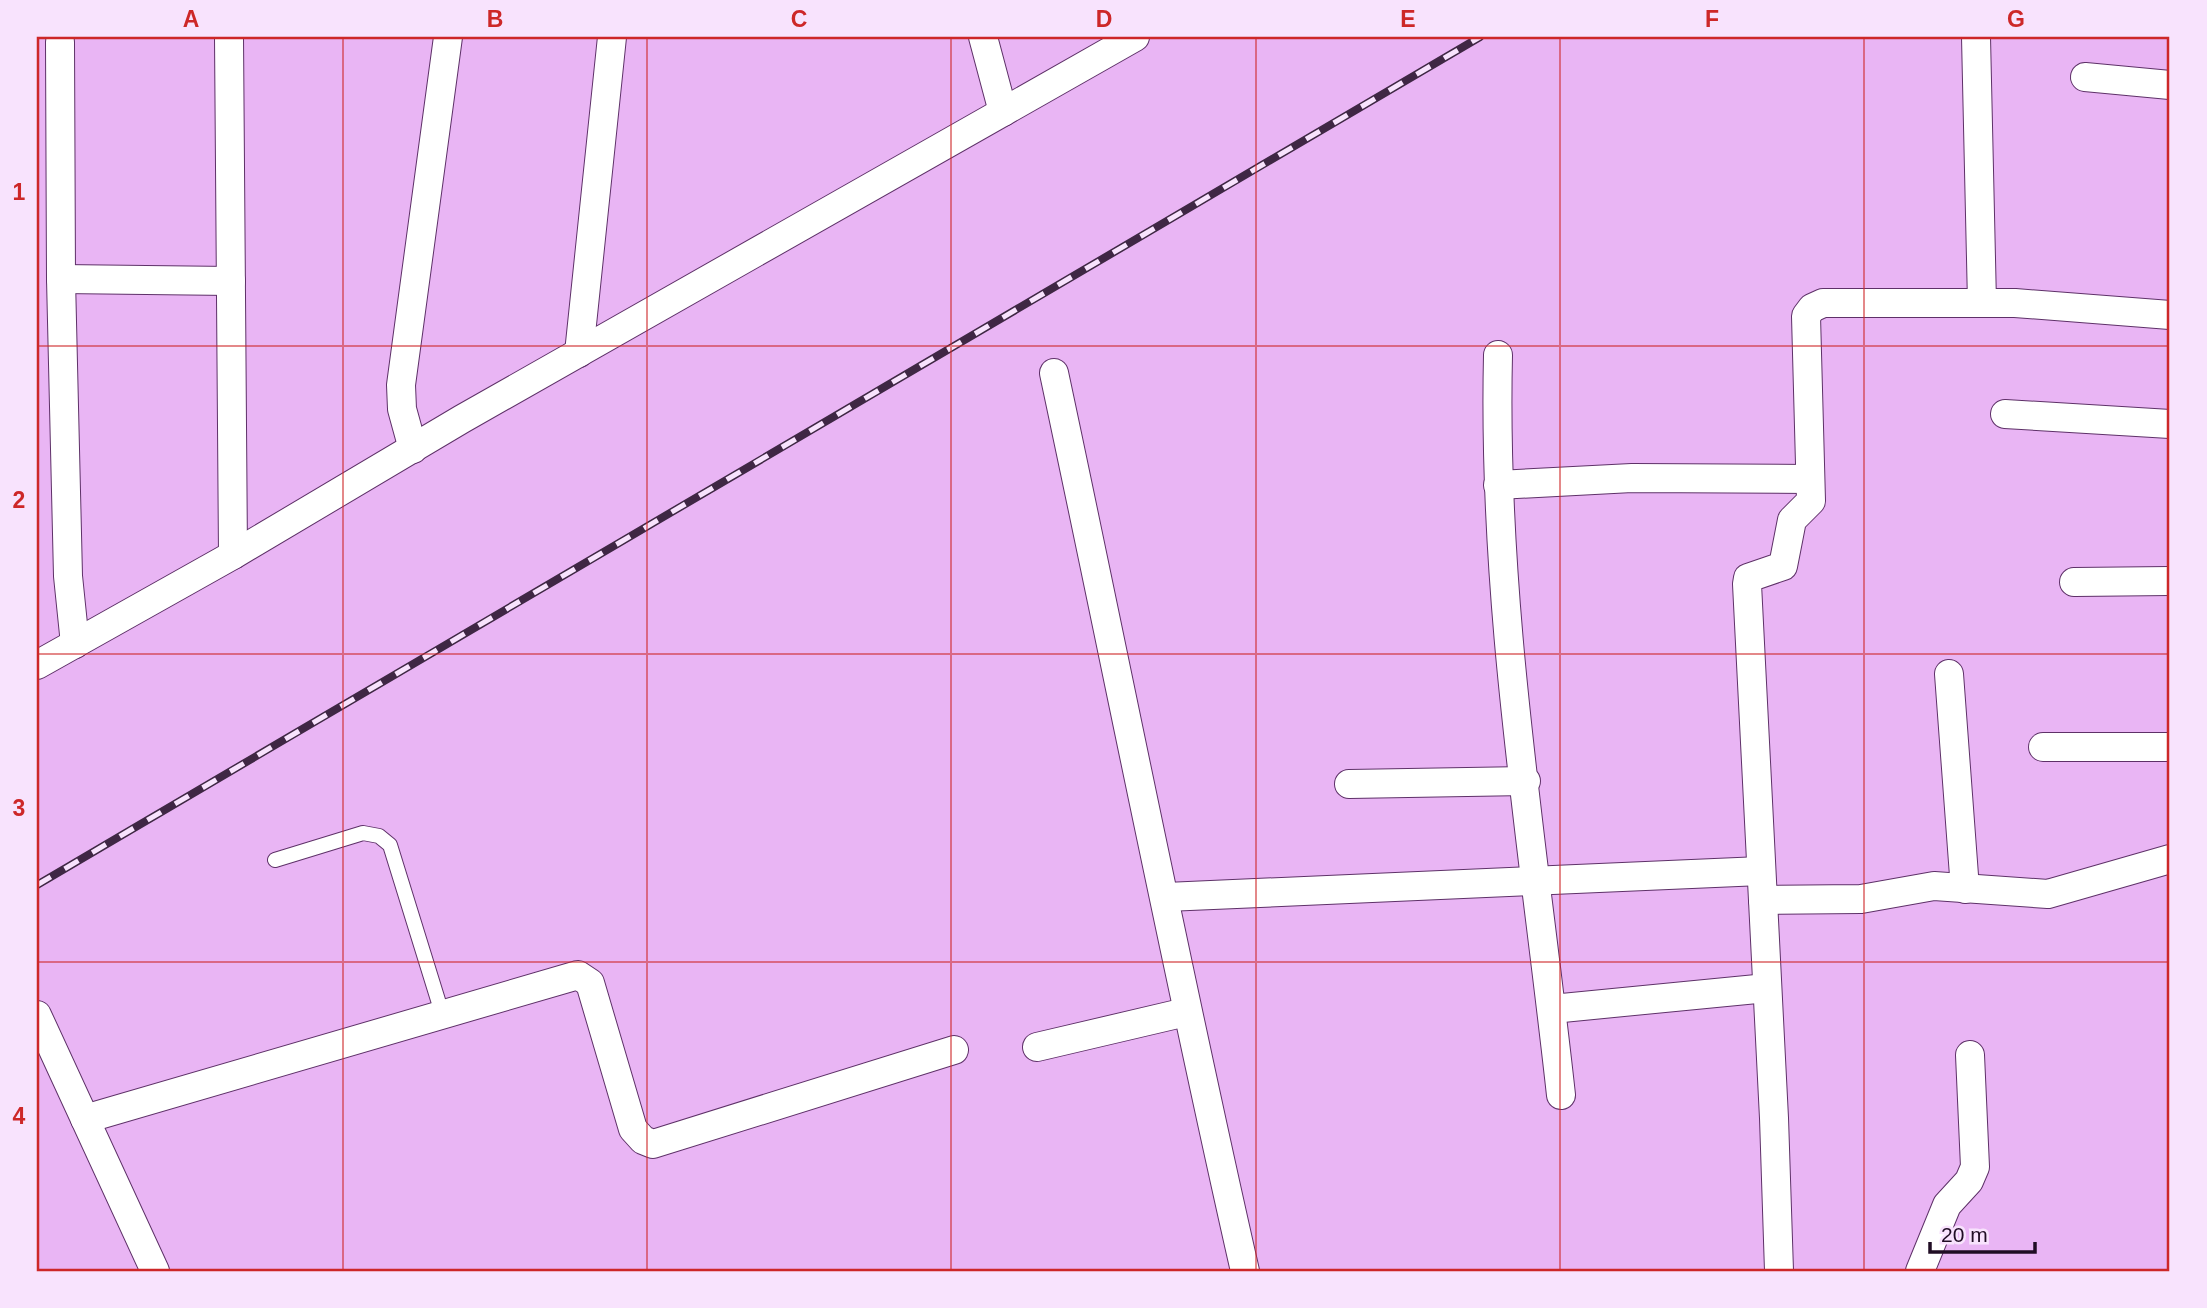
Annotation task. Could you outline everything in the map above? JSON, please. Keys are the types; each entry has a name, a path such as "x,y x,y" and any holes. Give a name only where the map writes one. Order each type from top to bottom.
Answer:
{"street":[{"path":"229,37 233,555"},
{"path":"414,449 402,409 401,385 448,37"},
{"path":"579,353 612,37"},
{"path":"983,37 1003,112"},
{"path":"37,665 1135,37"},
{"path":"1976,37 1982,303"},
{"path":"60,42 61,279 68,576 75,644"},
{"path":"2085,77 2170,85"},
{"path":"61,279 231,281"},
{"path":"1779,1271 1747,584 1748,578 1756,573 1778,569 1786,561 1791,520 1811,501 1806,316 1812,308 1823,303 1982,303 2170,315"},
{"path":"1498,355 1498,485 1503,589 1561,1094"},
{"path":"1054,373 1166,897 1186,1012 1245,1271"},
{"path":"2004,414 2170,424"},
{"path":"1498,485 1632,478 1810,479"},
{"path":"2074,582 2170,581"},
{"path":"1949,674 1965,889"},
{"path":"2043,747 2170,747"},
{"path":"1349,783 1526,781"},
{"path":"1763,900 1861,899 1934,886 2048,894 2170,859"},
{"path":"1166,897 1538,883 1761,871"},
{"path":"85,1119 578,975 590,983 633,1129 643,1140 653,1144 954,1050"},
{"path":"1552,1009 1767,988"},
{"path":"1037,1047 1186,1012"},
{"path":"37,1015 85,1119 147,1268"},
{"path":"1920,1271 1947,1205 1969,1181 1975,1167 1970,1055"}],"lane":[{"path":"275,860 363,833 379,836 390,845 442,1013"}],"railway":[{"path":"37,885 1480,37"}]}
